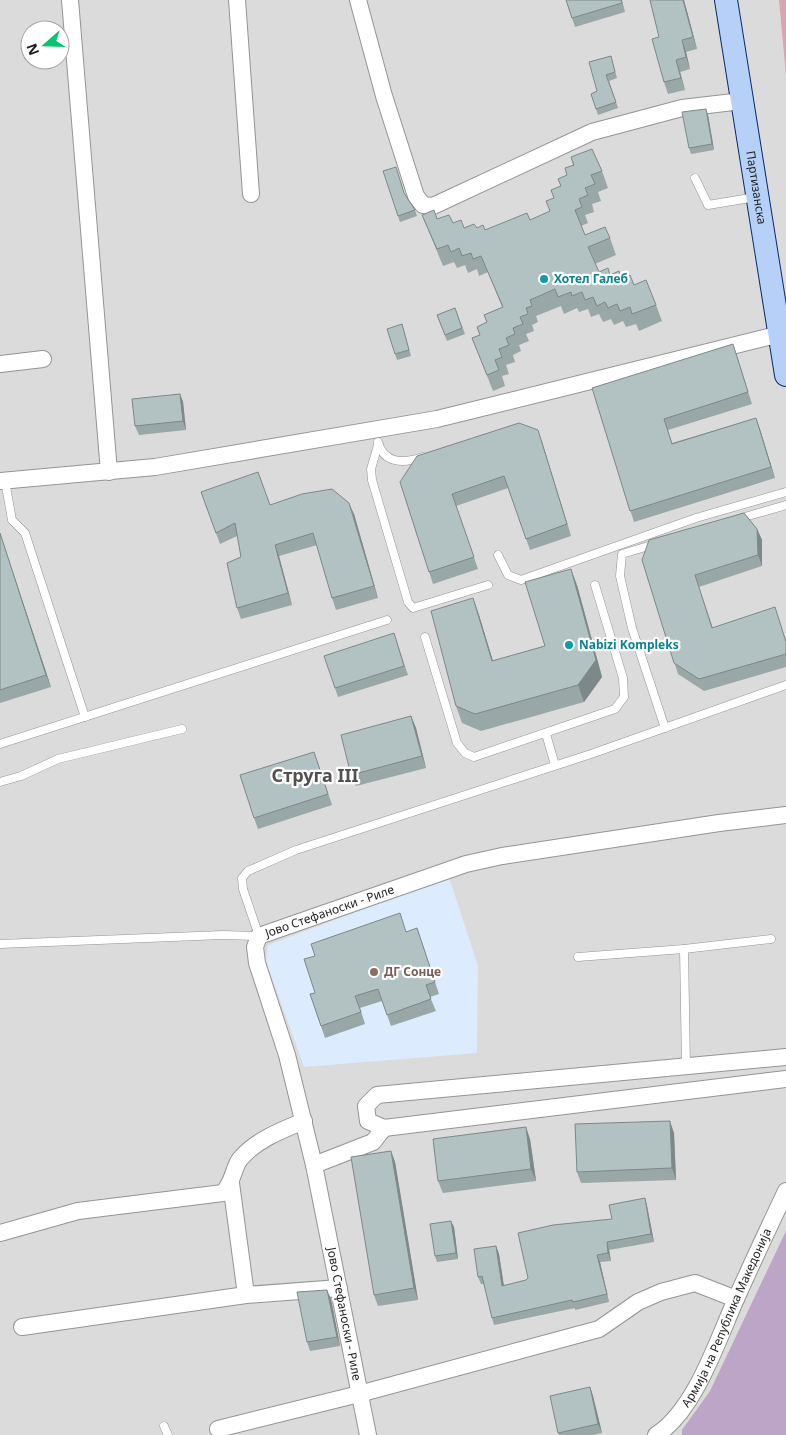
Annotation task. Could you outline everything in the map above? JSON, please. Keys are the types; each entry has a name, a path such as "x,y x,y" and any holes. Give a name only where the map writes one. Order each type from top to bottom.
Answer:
{"main road":[{"name":"Партизанска","path":"726,0 786,375"}],"street":[{"path":"70,0 109,472"},
{"path":"236,0 251,194"},
{"path":"358,0 384,96 416,196 423,205 433,206 592,132 682,108 742,101"},
{"path":"2,481 155,467 258,448 378,437 437,419 780,334"},
{"path":"0,364 43,359"},
{"name":"Јово Стефаноски - Риле","path":"368,1435 304,1121 287,1055 257,963 255,947 259,936 466,864 502,856 719,823 786,815"},
{"path":"786,1058 377,1095 366,1106 368,1121 384,1128 786,1079"},
{"path":"246,1294 232,1183 239,1160 268,1136 304,1121"},
{"path":"314,1165 373,1142 384,1128"},
{"path":"0,1233 78,1211 223,1193 232,1183"},
{"name":"Армија на Република Македонија","path":"656,1435 680,1411 706,1370 736,1299 786,1191"},
{"path":"218,1429 359,1394 599,1329 638,1302 661,1292 696,1283 736,1299"},
{"path":"22,1327 246,1294 339,1288"}],"lane":[{"path":"695,178 708,205 758,196"},
{"path":"378,437 395,462 408,462 434,454"},
{"path":"378,437 371,469 372,480 408,602 413,608 488,585"},
{"path":"2,481 12,520 24,533 85,717"},
{"path":"498,555 508,575 520,580 696,518 786,492"},
{"path":"732,521 786,505"},
{"path":"665,728 632,628 620,576 622,554 668,540"},
{"path":"425,638 457,742 465,753 474,757 615,709 624,697 623,678 595,585"},
{"path":"0,744 387,620"},
{"path":"0,944 222,935 259,936 243,889 242,878 248,871 323,841 665,728 786,685"},
{"path":"0,782 21,776 58,760 182,729"},
{"path":"546,734 555,765"},
{"path":"578,957 684,949 771,939"},
{"path":"684,949 686,1067"},
{"path":"164,1426 168,1435"}],"shaded area":[{"path":"0,0 779,0 786,77 786,1435 0,1435"},
{"path":"779,0 786,0 786,77"},
{"name":"ДГ Сонце","path":"449,877 478,966 477,1053 304,1067 266,961 268,945"},
{"path":"786,1231 786,1435 682,1435 682,1430 710,1391"}],"building":[{"path":"566,0 621,0 622,3 572,18"},
{"path":"650,0 683,0 693,37 682,40 686,57 676,60 681,78 664,82 652,39 659,37"},
{"path":"611,56 615,72 606,75 616,102 596,109 591,94 597,91 589,62"},
{"path":"706,109 712,144 689,148 682,112"},
{"name":"Хотел Галеб","path":"592,149 602,171 591,175 595,184 585,188 588,195 579,199 582,207 575,210 585,235 605,227 610,238 588,247 599,272 608,268 610,275 619,271 622,278 630,275 634,285 646,280 656,305 632,314 630,307 620,311 617,304 608,308 605,302 597,306 593,297 585,300 582,292 572,296 571,292 558,297 555,289 530,300 532,306 526,308 528,314 520,317 523,324 513,328 515,334 506,338 509,345 499,349 502,357 495,360 499,370 487,375 472,338 480,335 477,327 487,322 484,315 503,307 481,256 473,259 471,253 462,256 459,248 451,252 448,245 437,249 422,215 434,210 437,219 449,215 453,223 461,220 464,228 474,224 477,228 483,225 485,230 527,213 530,220 550,211 546,201 554,198 551,190 561,186 558,179 567,175 565,168 574,165 571,157"},
{"path":"396,167 404,193 415,210 398,216 383,171"},
{"path":"455,308 462,328 445,335 437,315"},
{"path":"402,324 409,350 395,354 387,329"},
{"path":"733,344 748,392 664,419 672,444 756,418 771,467 630,511 592,388"},
{"path":"180,394 183,421 135,426 132,399"},
{"path":"519,423 538,430 567,524 526,539 504,476 452,494 474,557 429,572 400,482 417,456"},
{"path":"258,472 270,505 302,494 332,489 349,503 374,586 332,598 313,533 275,545 288,593 237,608 227,563 241,557 235,523 216,533 201,492"},
{"path":"744,513 757,529 758,555 695,575 712,628 775,607 786,642 786,654 699,679 674,663 642,560 649,540"},
{"path":"0,533 46,675 0,690"},
{"name":"Nabizi Kompleks","path":"571,569 596,660 578,685 475,714 456,706 431,611 473,598 492,661 545,646 525,582"},
{"path":"394,633 404,666 335,688 324,656"},
{"path":"411,716 422,756 351,775 341,735"},
{"path":"314,752 328,794 254,818 240,775"},
{"path":"400,913 406,932 417,928 435,982 426,985 431,999 387,1015 378,989 355,996 361,1012 321,1026 310,994 315,993 304,959 315,956 311,944"},
{"path":"670,1121 672,1168 577,1172 575,1124"},
{"path":"526,1127 531,1169 438,1181 433,1139"},
{"path":"391,1151 414,1288 374,1295 351,1157"},
{"path":"645,1198 651,1234 607,1242 608,1253 597,1255 607,1294 492,1318 482,1276 478,1277 474,1249 496,1246 502,1286 526,1280 528,1278 518,1233 553,1225 612,1219 609,1205"},
{"path":"451,1221 456,1253 435,1256 430,1224"},
{"path":"327,1290 337,1337 307,1342 297,1292"},
{"path":"590,1387 598,1424 558,1433 550,1396"}],"place":[{"name":"Хотел Галеб","path":"544,279"},
{"name":"Nabizi Kompleks","path":"569,645"},
{"name":"ДГ Сонце","path":"374,972"}],"district":[{"name":"Струга III","path":"315,776"}]}
